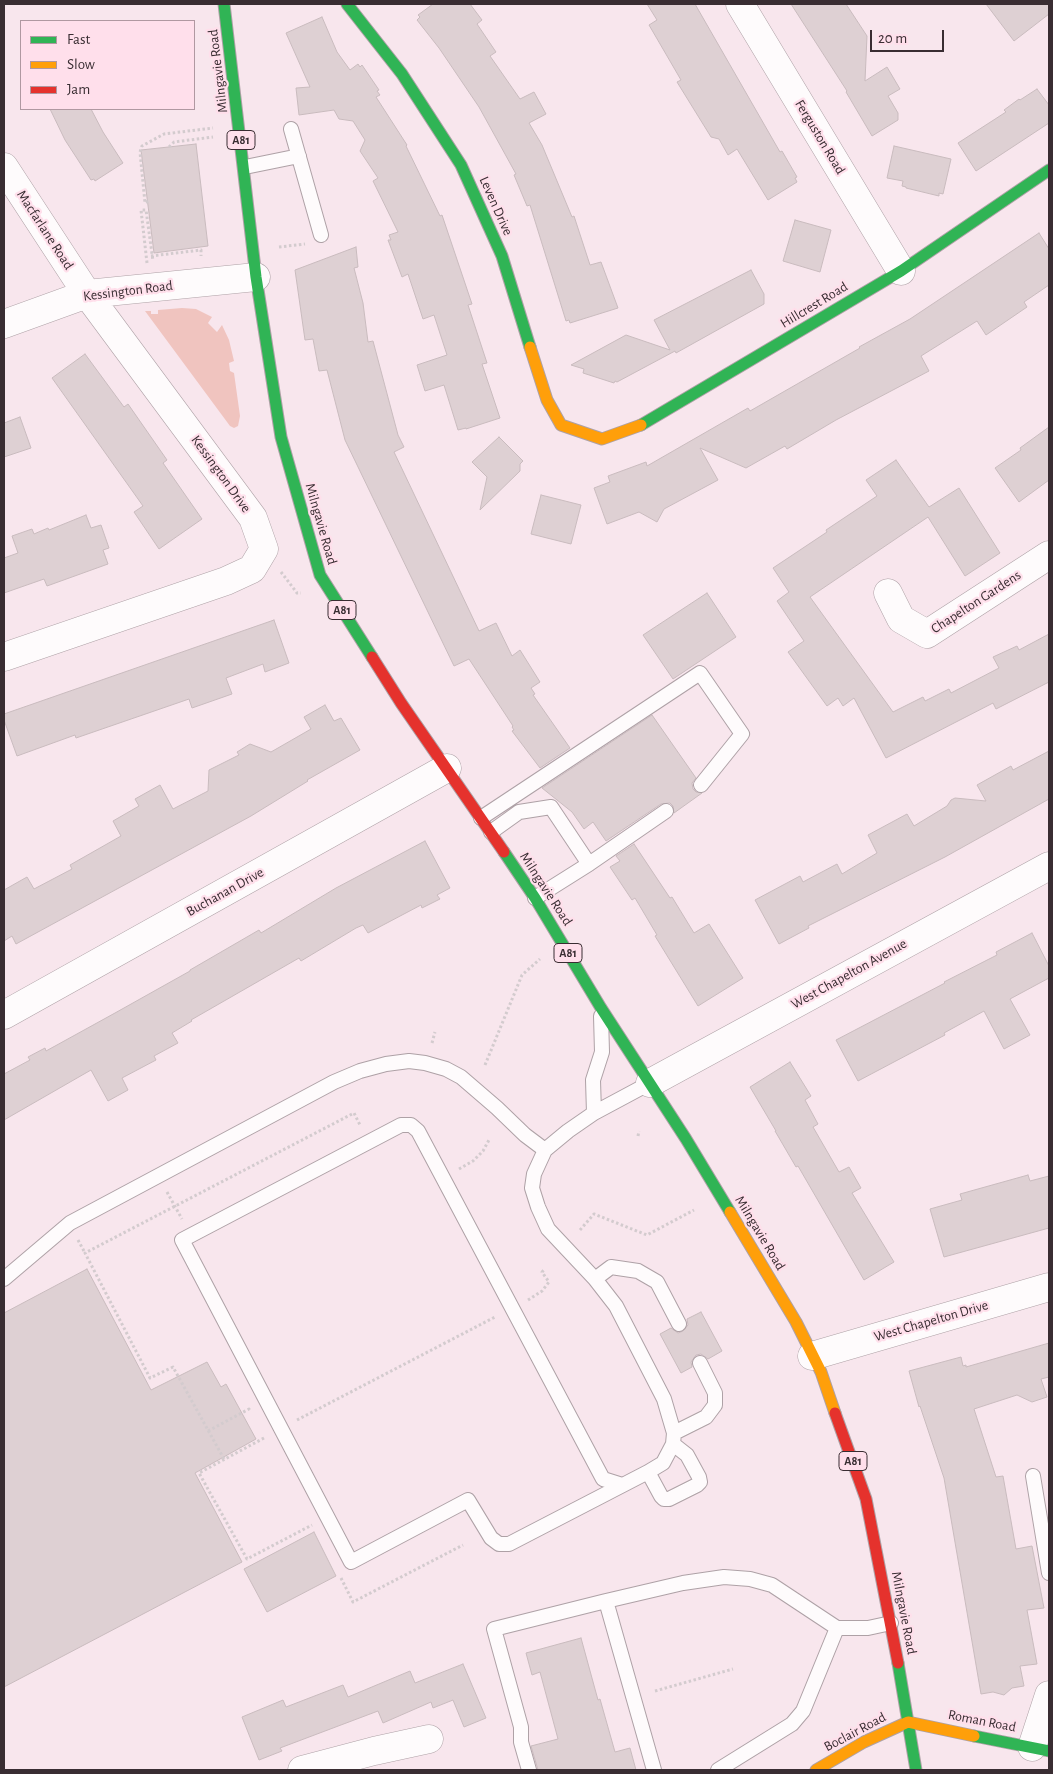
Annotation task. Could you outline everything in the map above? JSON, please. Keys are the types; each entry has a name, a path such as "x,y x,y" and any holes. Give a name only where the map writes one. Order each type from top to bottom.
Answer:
{"main road":[{"name":"Milngavie Road","path":"224,4 256,277 281,437 320,575 402,703 536,898 601,1008 686,1139 796,1322 829,1394 866,1499 891,1623 916,1770"},
{"name":"Leven Drive","path":"347,4 402,74 461,165 502,256 547,400 561,425 582,433"},
{"name":"Hillcrest Road","path":"582,433 602,439 639,426 901,271 1049,170"},
{"name":"Roman Road","path":"908,1722 1041,1749"},
{"name":"Boclair Road","path":"816,1770 864,1742 908,1722"}],"street":[{"name":"Ferguston Road","path":"740,4 901,271"},
{"name":"Macfarlane Road","path":"4,167 87,294"},
{"name":"Kessington Road","path":"4,324 87,294 256,277"},
{"name":"Kessington Drive","path":"4,658 226,581 252,569 264,549 254,518 87,294"},
{"name":"Chapelton Gardens","path":"888,593 901,619 927,634 1049,555"},
{"name":"Buchanan Drive","path":"4,1015 447,768"},
{"name":"West Chapelton Avenue","path":"650,1083 1049,866"},
{"name":"West Chapelton Drive","path":"812,1356 1049,1287"},
{"path":"1041,1749 1049,1695"},
{"path":"302,1770 378,1760 430,1739"}],"lane":[{"path":"291,129 321,235"},
{"path":"244,168 299,156"},
{"path":"481,818 700,673 742,734 701,785"},
{"path":"490,832 520,812 552,808 589,864"},
{"path":"536,898 666,811"},
{"path":"594,1114 593,1080 602,1052 601,1008"},
{"path":"4,1279 70,1224 334,1082 369,1068 409,1061 431,1064 461,1077 525,1135 545,1150"},
{"path":"648,1472 664,1499 669,1499 700,1482 687,1455 674,1438 664,1399 616,1306 595,1279 548,1229 532,1188 534,1174 545,1150 568,1131 594,1114 650,1083"},
{"path":"622,1485 603,1479 418,1131 411,1125 402,1125 182,1240 351,1562 468,1500 490,1538 499,1544 509,1544 648,1472 663,1463 674,1438 706,1417 715,1405 716,1393 700,1363"},
{"path":"595,1279 611,1267 638,1270 657,1282 679,1324"},
{"path":"1033,1476 1049,1573"},
{"path":"529,1770 521,1742 521,1727 494,1629 683,1583 724,1577 750,1579 772,1585 837,1628 868,1628 891,1623"},
{"path":"606,1601 654,1770"},
{"path":"718,1770 792,1724 803,1711 837,1628"}],"path":[{"path":"148,202 145,202 140,152 142,146 164,134 215,128"},
{"path":"169,147 174,142 216,136"},
{"path":"147,259 141,210 146,210 151,254 201,250 202,256 197,256"},
{"path":"278,566 297,593 304,594"},
{"path":"484,1065 522,975 540,960"},
{"path":"432,1043 435,1032"},
{"path":"638,1136 639,1131"},
{"path":"443,1179 473,1160 483,1151 490,1138"},
{"path":"159,1176 191,1235"},
{"path":"580,1230 594,1214 648,1235 694,1210"},
{"path":"525,1301 542,1292 549,1282 542,1272 545,1269"},
{"path":"294,1422 499,1315"},
{"path":"207,1432 249,1409 252,1417"},
{"path":"260,1431 264,1438"},
{"path":"270,1435 199,1473 246,1559 312,1525 317,1534"},
{"path":"339,1576 353,1602 463,1545"},
{"path":"655,1691 733,1669"}],"shaded area":[{"path":"196,309 212,317 208,323 217,332 222,325 229,340 234,361 229,363 230,371 234,373 240,416 238,426 234,428 230,426 145,311 151,311 151,314 158,314 158,310"}],"building":[{"path":"433,4 470,4 482,20 477,24 496,52 490,56 520,99 534,92 546,114 529,123 542,145 572,217 574,216 590,265 601,262 618,308 570,323 569,320 566,321 530,205 527,206 514,175 516,174 479,107 439,48 417,20 420,17 418,15"},
{"path":"647,4 695,4 780,152 782,151 797,177 795,178 797,182 768,200 737,149 728,155 719,139 711,137 677,82 681,80 649,25 657,20"},
{"path":"791,4 846,4 867,36 865,81 887,67 900,89 888,96 898,113 898,120 872,136 847,91"},
{"path":"986,4 1049,4 1049,14 1014,41"},
{"path":"322,17 337,52 350,70 358,64 360,67 362,65 379,90 377,91 380,95 376,97 407,145 440,216 442,215 472,304 468,305 487,363 482,364 500,418 458,430 444,385 425,391 417,365 447,355 434,315 423,319 408,274 402,277 388,240 391,240 389,235 398,232 373,181 378,178 360,151 365,140 353,121 339,119 334,110 299,115 296,88 310,87 286,33"},
{"path":"1037,89 1049,105 1049,123 976,171 958,143 1006,112 1004,110 1019,99"},
{"path":"50,110 92,110 123,163 95,181 94,179 91,180 65,140"},
{"path":"196,144 208,246 154,253 141,150"},
{"path":"894,146 951,159 943,194 939,193 939,196 906,188 902,186 903,181 887,178"},
{"path":"795,220 831,230 820,272 783,261"},
{"path":"1039,233 1049,249 1049,285 1024,302 1027,307 986,335 977,321 921,356 929,371 836,420 787,449 785,446 746,468 700,448 718,480 664,509 657,522 639,512 607,524 594,488 610,482 608,476 646,462 647,466 748,408 750,411 910,319"},
{"path":"356,247 358,267 354,268 363,303 368,342 373,341 398,435 404,447 394,452 479,631 496,623 512,656 520,650 540,682 531,688 535,694 533,695 570,748 540,768 512,731 514,730 513,726 469,659 454,666 345,440 327,370 319,371 313,339 305,340 295,270"},
{"path":"751,270 764,294 764,304 676,353 675,351 614,383 583,373 584,369 571,365 626,335 670,350 654,320"},
{"path":"85,354 124,407 128,404 167,460 163,463 202,519 159,549 134,512 143,506 52,378"},
{"path":"20,417 31,448 4,457 4,423"},
{"path":"1049,427 1049,480 1019,502 995,468"},
{"path":"499,437 523,461 520,464 520,471 480,510 487,477 472,462"},
{"path":"896,460 929,507 959,488 1000,553 965,576 928,517 810,597 893,712 923,697 925,701 949,689 951,693 999,668 993,657 1017,646 1019,650 1049,634 1049,682 996,709 993,703 886,758 854,698 843,706 838,698 827,706 788,652 804,641 777,601 789,592 773,568 877,496 866,480"},
{"path":"541,495 581,505 571,544 531,534"},
{"path":"86,515 91,528 101,525 109,548 103,550 108,564 47,586 44,579 4,593 4,558 18,553 12,536 32,529 34,534 48,528 49,530"},
{"path":"707,593 736,637 673,679 643,635"},
{"path":"274,620 289,663 265,672 263,664 226,678 232,694 192,708 189,699 76,738 75,735 17,756 4,720 4,714"},
{"path":"325,705 334,721 341,718 360,750 307,780 251,816 16,944 12,936 4,941 4,890 27,877 34,889 72,869 70,865 121,836 113,821 139,806 135,799 160,785 173,809 208,791 209,770 239,755 237,752 250,744 271,752 311,729 304,717"},
{"path":"652,715 696,778 692,783 693,789 696,792 702,793 674,813 673,806 670,803 661,804 606,841 593,822 584,829 572,812 542,788"},
{"path":"1049,751 1049,799 945,857 808,926 809,928 779,944 755,900 800,876 803,882 837,864 842,874 877,853 868,835 907,814 914,826 947,806 955,798 986,801 977,785 1011,766 1013,770"},
{"path":"425,841 450,888 437,895 440,899 422,908 421,905 368,933 363,925 356,928 301,961 299,958 191,1020 172,1033 178,1043 154,1056 156,1060 122,1078 128,1090 108,1101 91,1070 4,1120 4,1074 30,1060 28,1057 45,1048 46,1051 190,971 259,930 261,933 336,888"},
{"path":"634,844 670,898 672,897 694,933 709,924 743,978 698,1006 655,936 657,935 635,898 632,900 610,867 620,861 616,856"},
{"path":"1032,933 1049,966 1049,978 1010,999 1030,1035 1004,1049 984,1011 944,1033 945,1035 858,1081 836,1040 997,955 996,952"},
{"path":"790,1062 811,1096 805,1100 818,1124 813,1127 839,1172 849,1167 861,1188 852,1193 894,1262 864,1280 750,1087"},
{"path":"1028,1175 1030,1181 1049,1176 1049,1228 944,1257 930,1209 962,1200 960,1194"},
{"path":"87,1269 151,1390 207,1362 221,1387 226,1384 256,1439 195,1473 242,1562 4,1687 4,1313"},
{"path":"701,1312 722,1351 708,1359 701,1354 696,1355 691,1362 692,1367 681,1373 660,1334 671,1328 678,1333 683,1331 688,1325 687,1319"},
{"path":"1049,1343 1049,1377 1041,1379 1047,1397 1032,1402 1017,1395 974,1409 996,1477 1003,1476 1016,1549 1032,1546 1044,1608 1027,1610 1037,1664 1020,1666 1024,1686 1012,1688 1004,1695 993,1692 981,1694 944,1478 919,1407 909,1371 961,1357 963,1366 966,1365 966,1367"},
{"path":"314,1532 336,1576 267,1612 244,1569"},
{"path":"581,1638 615,1752 630,1748 636,1770 538,1770 531,1746 558,1739 540,1672 532,1675 526,1653"},
{"path":"463,1664 486,1718 464,1727 453,1700 433,1708 431,1702 383,1723 378,1711 280,1748 282,1751 259,1760 242,1717 283,1700 286,1707 343,1685 348,1697 410,1671 415,1683"}],"traffic: fast":[{"path":"224,4 256,277 281,437 320,575 372,657"},
{"path":"347,4 402,74 461,165 502,256 530,347"},
{"path":"641,425 901,271 1049,170"},
{"path":"504,852 535,898 601,1008 686,1139 730,1212"},
{"path":"898,1663 916,1770"},
{"path":"974,1736 1049,1751"}],"traffic: slow":[{"path":"530,347 547,400 561,425 602,439 641,425"},
{"path":"730,1212 796,1322 821,1372 835,1413"},
{"path":"816,1770 864,1742 908,1722 974,1736"}],"traffic: jam":[{"path":"372,657 401,703 504,852"},
{"path":"835,1413 866,1499 898,1663"}]}
